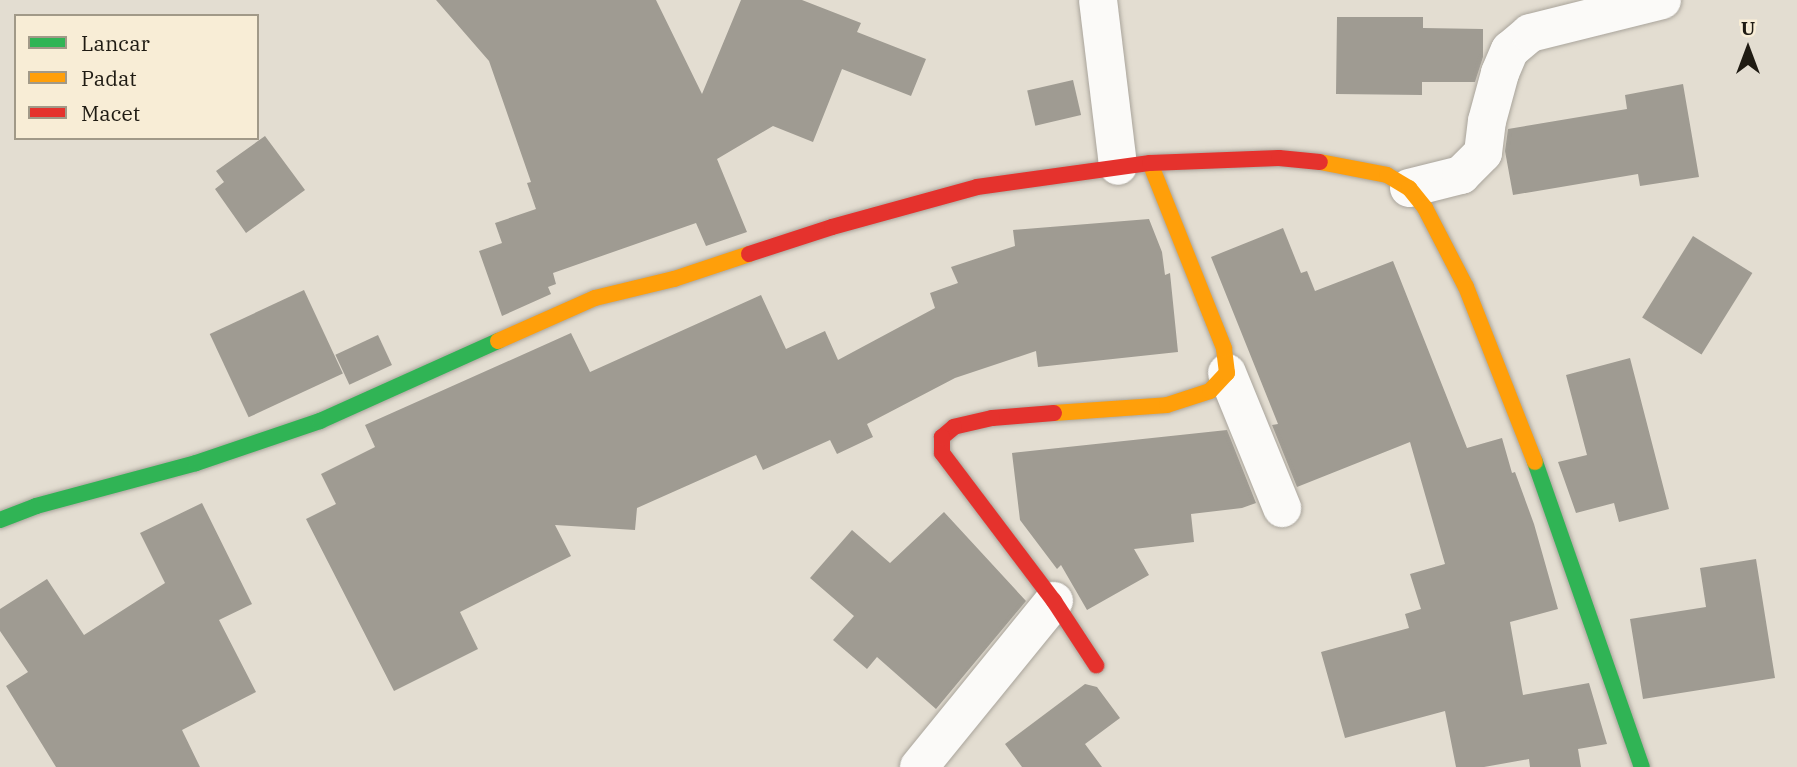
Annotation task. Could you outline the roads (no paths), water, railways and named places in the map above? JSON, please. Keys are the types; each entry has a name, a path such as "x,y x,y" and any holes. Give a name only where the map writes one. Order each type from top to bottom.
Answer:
{"street":[{"path":"1098,0 1134,165 1224,348 1227,373 1282,508"},
{"path":"1409,188 1461,175 1483,153 1500,74 1510,50 1530,33 1662,0"},
{"path":"0,520 36,506 196,463 320,421 595,298 674,279 832,227 977,187 1134,165 1279,158 1343,164 1387,175 1409,188 1426,208 1466,286 1541,478 1642,767"},
{"path":"1096,665 1054,601 947,461 942,453 942,437 954,427 992,418 1167,405 1210,391 1227,373"},
{"path":"919,767 1054,601"}]}
